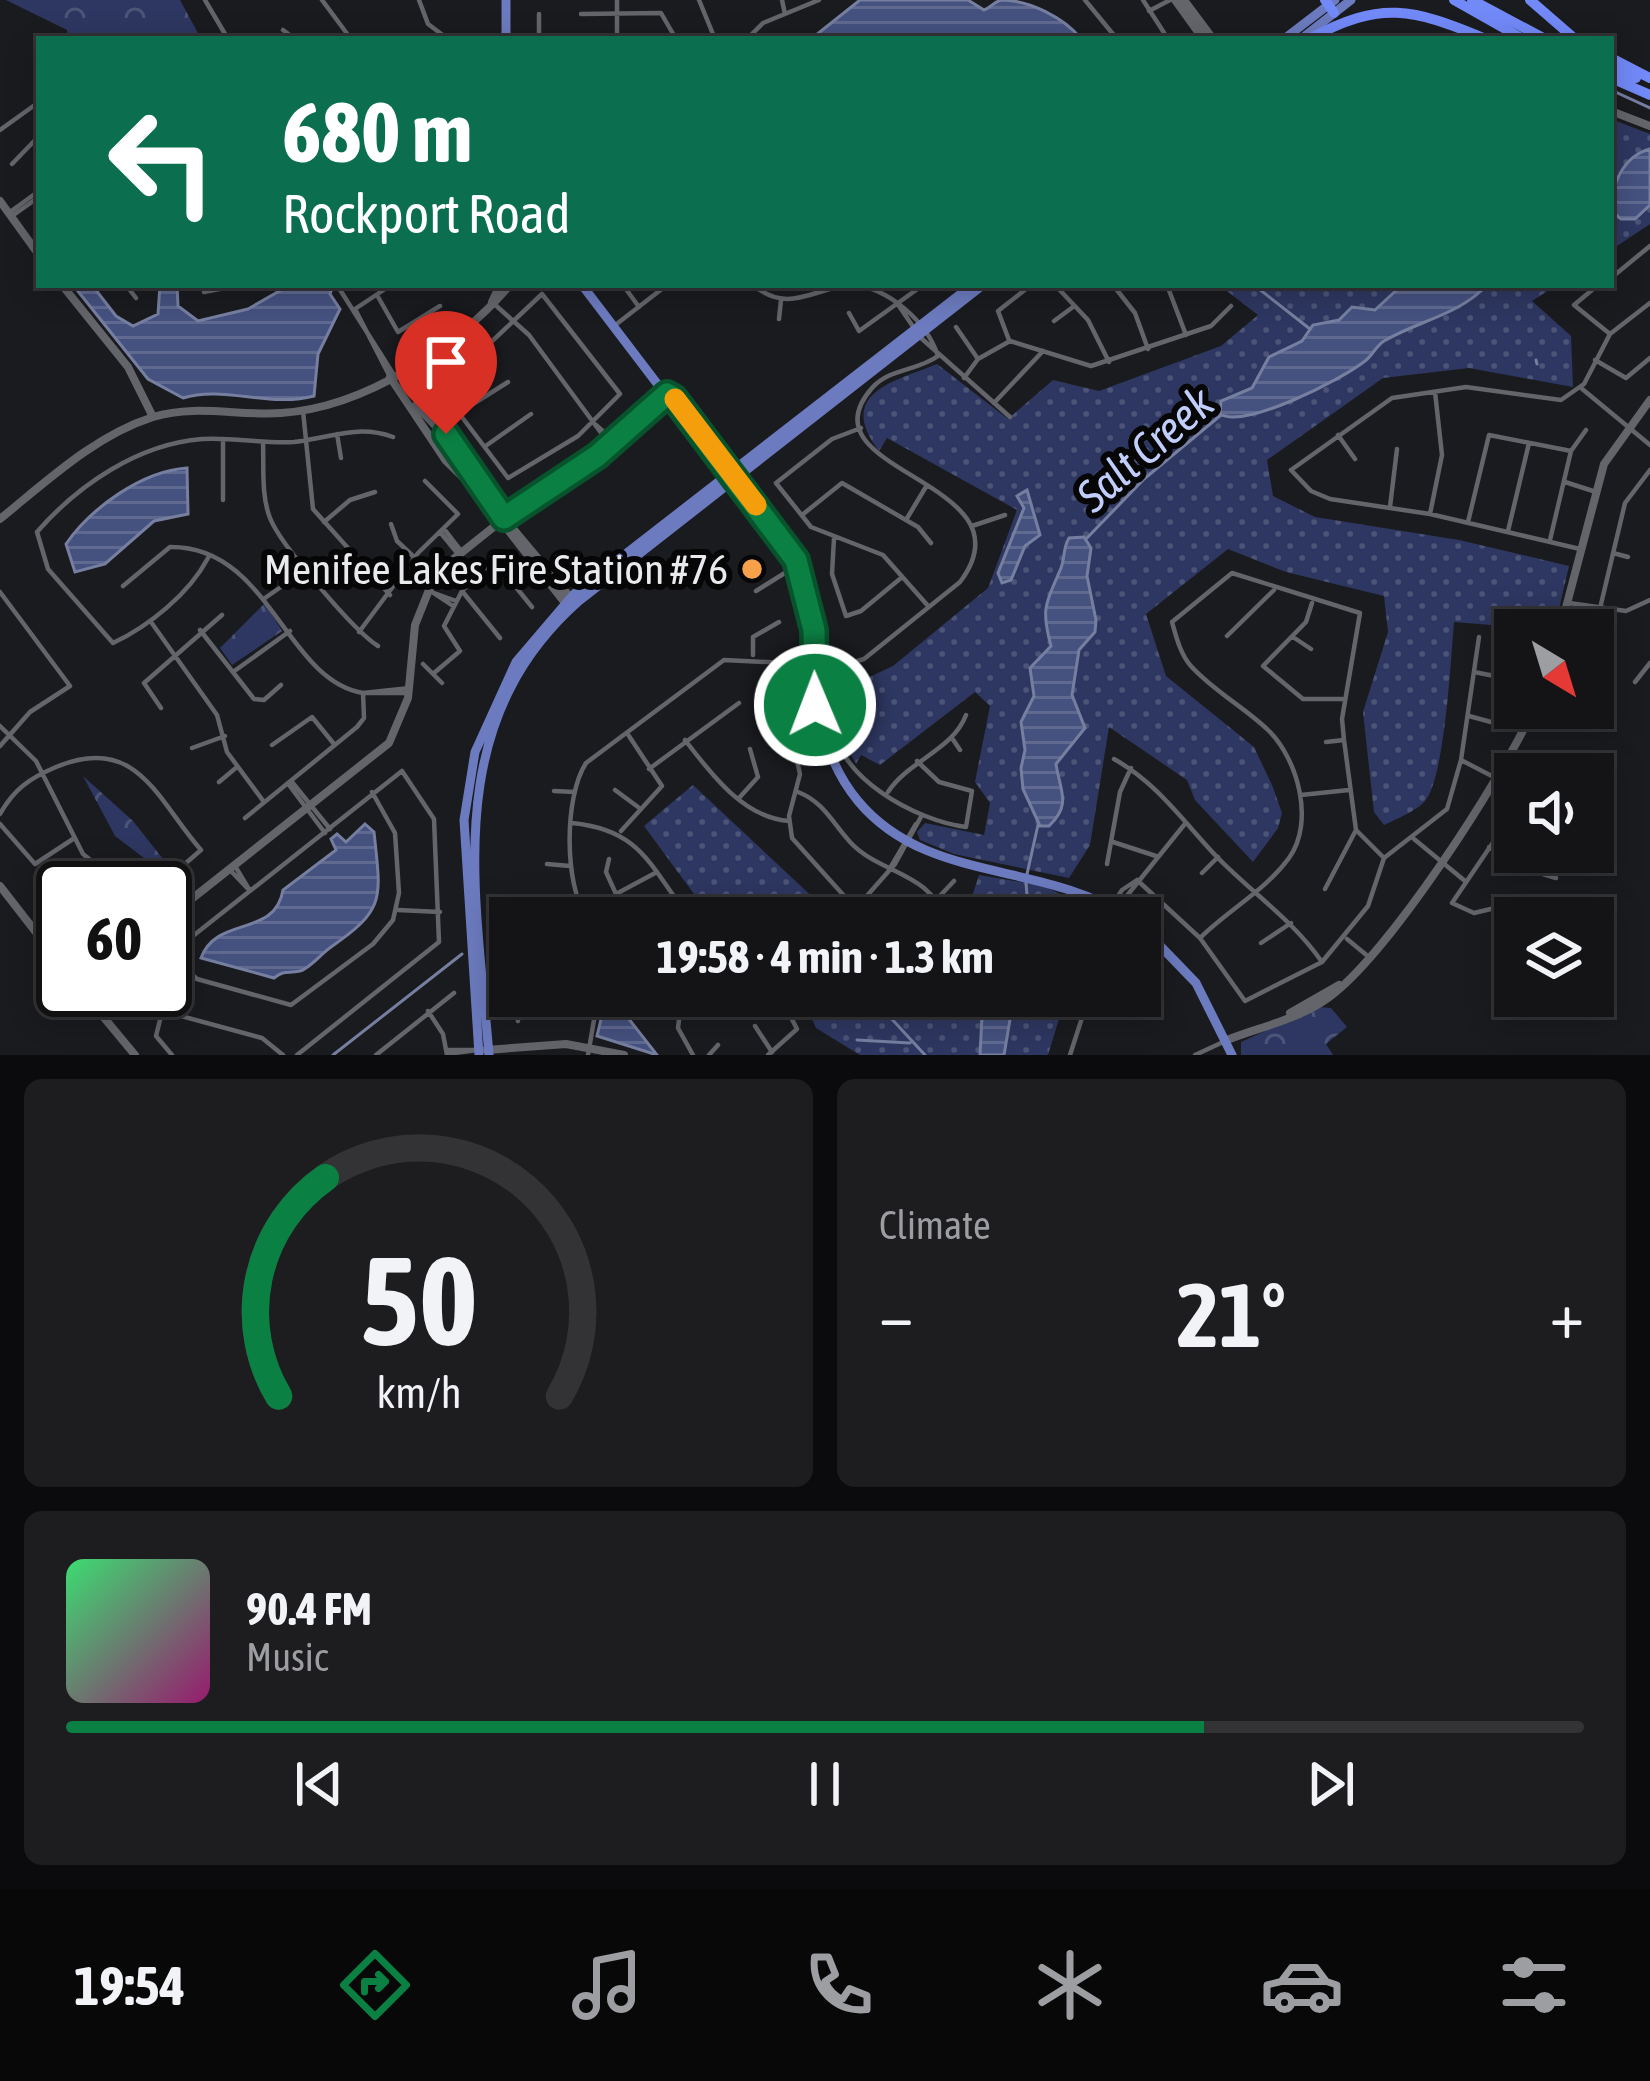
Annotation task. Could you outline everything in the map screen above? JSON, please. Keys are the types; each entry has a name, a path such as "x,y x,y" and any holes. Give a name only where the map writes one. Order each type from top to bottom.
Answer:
{"highway":[{"path":"1450,0 1538,36"},
{"path":"1530,0 1572,36"},
{"path":"1310,36 1351,13 1384,4 1408,7 1479,36"},
{"path":"1472,6 1518,36"},
{"path":"1614,60 1650,81"},
{"path":"1614,69 1650,81"},
{"path":"1614,82 1650,96"}],"main road":[{"path":"506,0 506,36"},
{"path":"1289,36 1331,4 1351,0"},
{"path":"1307,36 1331,4"},
{"path":"585,288 730,477 783,538 811,611 817,716 834,765 861,805 906,841 944,859 1049,880 1080,897"},
{"path":"919,330 968,288"},
{"path":"484,1052 465,853 469,782 504,682 570,604 979,288"},
{"path":"1161,947 1196,983 1232,1055"}],"street":[{"path":"216,0 206,3 227,36"},
{"path":"322,0 350,36"},
{"path":"419,0 433,36"},
{"path":"616,0 617,36"},
{"path":"699,0 715,36"},
{"path":"782,0 785,14"},
{"path":"750,36 764,22 820,0"},
{"path":"1084,0 1114,36"},
{"path":"1147,6 1160,0"},
{"path":"1147,6 1177,0"},
{"path":"1177,0 1211,36"},
{"path":"1177,0 1201,36"},
{"path":"1147,6 1166,36"},
{"path":"581,14 661,13 674,36"},
{"path":"539,14 539,36"},
{"path":"283,30 291,36"},
{"path":"0,130 36,104"},
{"path":"1614,112 1650,126"},
{"path":"12,164 36,139"},
{"path":"10,214 36,196"},
{"path":"0,201 36,251"},
{"path":"1614,276 1650,246"},
{"path":"64,288 128,367 153,417"},
{"path":"128,288 136,298"},
{"path":"204,292 225,288"},
{"path":"339,288 434,446 570,604"},
{"path":"355,309 387,288"},
{"path":"492,302 499,288"},
{"path":"0,519 95,445 153,417 206,410 303,411 347,399 465,328 507,288"},
{"path":"625,288 639,307"},
{"path":"614,326 663,288"},
{"path":"758,288 782,301 837,288"},
{"path":"868,288 899,306 938,356 1010,417"},
{"path":"848,314 859,331 920,288"},
{"path":"1010,341 998,311 1027,288"},
{"path":"1057,288 1088,320 1109,362"},
{"path":"1116,288 1135,313 1148,349"},
{"path":"1169,288 1186,335"},
{"path":"1594,288 1574,305 1610,334"},
{"path":"542,294 620,391 592,423 508,478 437,384 514,321 542,294"},
{"path":"377,295 398,332 440,306"},
{"path":"779,319 782,301"},
{"path":"492,302 514,321 612,443"},
{"path":"1580,549 1430,514 1330,499 1312,491 1291,470 1392,398 1472,388 1546,402 1581,388 1610,334 1650,303"},
{"path":"964,378 978,359 1010,341 1091,366 1211,326 1231,306"},
{"path":"1054,321 1072,307"},
{"path":"956,327 978,359"},
{"path":"994,404 1042,352"},
{"path":"576,897 570,866 572,823 575,792 586,763 720,662 753,658 844,664 872,656 970,567 972,526 951,499 874,453 861,428 866,396 878,382 920,368 938,356"},
{"path":"1595,360 1626,378 1650,358"},
{"path":"392,376 458,450 502,520"},
{"path":"461,412 508,382"},
{"path":"1581,388 1650,445"},
{"path":"1430,514 1442,455 1435,392"},
{"path":"192,899 386,745 409,691 411,643 431,592 459,553 612,443 667,394"},
{"path":"1566,609 1593,491 1628,425 1650,400"},
{"path":"303,411 309,496 324,522 390,595"},
{"path":"486,445 531,414"},
{"path":"861,428 832,439 776,483 817,531 874,549 930,608"},
{"path":"208,559 192,583 150,620 113,643 48,569 37,532 121,464 178,443 306,440 367,429 393,437"},
{"path":"1550,540 1571,451 1586,430"},
{"path":"338,434 341,458"},
{"path":"1338,435 1354,459"},
{"path":"1468,522 1489,435 1571,451"},
{"path":"223,439 223,500"},
{"path":"1508,531 1529,442"},
{"path":"263,443 272,524 358,632 378,646"},
{"path":"1390,507 1397,448"},
{"path":"1600,609 1630,491 1650,470"},
{"path":"358,632 415,557 458,514 425,481"},
{"path":"1564,482 1593,491"},
{"path":"802,515 842,483 905,520 932,543"},
{"path":"905,520 927,485"},
{"path":"324,522 350,500 375,492"},
{"path":"972,526 1005,514"},
{"path":"391,524 397,541 415,557"},
{"path":"442,530 459,553"},
{"path":"834,538 832,574 845,616 862,611 903,577"},
{"path":"123,586 170,547 226,563 265,598 335,685 363,693 409,691"},
{"path":"1613,554 1628,557"},
{"path":"434,673 460,651 444,626 454,603 494,563 532,607"},
{"path":"756,591 796,566"},
{"path":"265,598 308,568"},
{"path":"1200,938 1255,892 1298,844 1301,795 1272,734 1187,662 1172,622 1232,573 1312,603 1360,613 1358,649 1345,700 1344,740 1356,830 1384,858"},
{"path":"1227,636 1274,590"},
{"path":"462,591 500,638"},
{"path":"0,592 70,686 30,712 0,746"},
{"path":"431,592 454,603"},
{"path":"1614,611 1650,601"},
{"path":"1567,602 1596,609"},
{"path":"1312,603 1293,637 1263,666 1303,699 1345,700"},
{"path":"161,708 144,682 200,629 222,615"},
{"path":"150,620 217,715 237,767 264,802"},
{"path":"753,658 753,637 779,622"},
{"path":"200,629 259,701 281,685"},
{"path":"233,672 290,631"},
{"path":"1293,637 1311,649"},
{"path":"1137,880 1200,938 1245,1001 1322,962 1368,906 1384,858 1447,809 1461,760 1479,637"},
{"path":"783,661 783,699 800,774 789,821 801,853 844,897"},
{"path":"1635,682 1650,663"},
{"path":"423,664 442,683"},
{"path":"844,664 834,712 838,741 854,770 922,814 966,827 972,791 939,782 917,761"},
{"path":"1474,672 1494,676"},
{"path":"245,818 364,718 363,693"},
{"path":"649,769 739,703"},
{"path":"888,792 917,761 952,738 966,716"},
{"path":"1469,716 1494,723"},
{"path":"272,745 312,718 334,744"},
{"path":"0,726 42,773 74,839 94,861"},
{"path":"621,832 638,807 662,786 627,733"},
{"path":"192,748 225,736"},
{"path":"952,738 960,750"},
{"path":"686,740 739,798 764,817 789,821"},
{"path":"1326,742 1344,740"},
{"path":"739,798 758,777 749,749"},
{"path":"0,814 22,784 98,755 127,764 151,784 201,850 188,861"},
{"path":"1114,759 1131,768 1218,857 1291,922 1322,962"},
{"path":"1461,760 1494,776"},
{"path":"219,782 237,767"},
{"path":"1107,864 1120,792 1131,768"},
{"path":"192,936 402,771 432,812 439,942 297,1055"},
{"path":"1194,1055 1307,1011 1342,985 1370,958 1494,781"},
{"path":"290,782 328,831"},
{"path":"615,790 638,807"},
{"path":"1301,795 1349,790"},
{"path":"554,791 575,792"},
{"path":"192,975 294,1005 380,938 397,910 395,833 372,792"},
{"path":"797,792 817,801 855,847 923,885 934,897"},
{"path":"865,897 889,869 922,814"},
{"path":"572,823 621,832 674,897"},
{"path":"1120,897 1185,823"},
{"path":"0,824 35,864 74,839"},
{"path":"1325,889 1356,830"},
{"path":"1412,837 1465,881"},
{"path":"1494,840 1451,903 1456,909 1494,908"},
{"path":"1113,842 1156,856"},
{"path":"1489,847 1516,866 1556,878"},
{"path":"1202,873 1218,857"},
{"path":"609,859 606,872 616,894 657,872"},
{"path":"547,864 570,866"},
{"path":"232,868 250,891"},
{"path":"940,897 954,881"},
{"path":"0,886 36,933"},
{"path":"397,910 440,912"},
{"path":"1261,943 1291,922"},
{"path":"1346,938 1370,958"},
{"path":"376,1055 454,993"},
{"path":"428,1011 447,1053 589,1050 624,1055"},
{"path":"104,1017 136,1055"},
{"path":"161,1017 156,1036 172,1055"},
{"path":"181,1017 262,1038 283,1055"},
{"path":"517,1017 518,1021"},
{"path":"589,1050 596,1017"},
{"path":"679,1017 680,1034 693,1055"},
{"path":"755,1026 770,1054 797,1029 791,1017"},
{"path":"1070,1055 1082,1017"},
{"path":"709,1055 718,1046"}],"green space":[{"path":"6,0 180,0 199,35 68,36 67,30"},
{"path":"1614,120 1650,134 1650,224 1614,248"},
{"path":"1223,288 1552,288 1532,301 1571,336 1573,387 1469,368 1383,378 1267,460 1273,496 1315,517 1459,540 1569,566 1559,609 1494,609 1494,625 1454,622 1446,716 1432,788 1421,805 1384,825 1374,812 1363,712 1388,632 1384,596 1286,572 1228,549 1146,614 1166,676 1254,747 1272,785 1282,813 1278,828 1253,862 1195,800 1187,780 1109,727 1090,845 1069,878 954,854 920,840 917,832 925,823 984,835 990,803 975,782 990,706 975,692 880,765 861,755 856,764 840,734 853,731 863,680 893,666 988,588 1017,510 887,438 879,451 863,415 867,402 889,383 937,364 1008,419 1053,380 1099,391 1221,346 1258,315"},
{"path":"265,603 282,631 232,665 220,648"},
{"path":"83,776 133,821 165,861 148,861 115,836"},
{"path":"693,785 813,897 696,897 644,826"},
{"path":"979,875 1044,886 1066,897 972,897"},
{"path":"1319,1007 1331,1008 1347,1027 1326,1044 1333,1055 1241,1055 1241,1042"},
{"path":"811,1017 1060,1017 1048,1055 860,1055 816,1028"}],"shaded area":[{"path":"860,0 968,0 984,10 1001,0 1056,17 1078,36 815,36"},
{"path":"1650,149 1650,205 1635,219 1621,219 1614,213 1614,188 1626,165"},
{"path":"75,288 94,288 116,316 133,326 158,314 160,288 177,288 178,306 198,321 248,309 285,288 332,288 330,294 340,309 318,354 314,396 183,398 148,379"},
{"path":"1399,288 1484,288 1452,310 1384,341 1365,361 1315,390 1250,415 1220,414 1221,401 1252,388 1269,357 1302,341 1313,325 1339,320 1352,307 1375,310"},
{"path":"187,468 188,514 154,521 105,564 75,572 66,544 89,517 136,484"},
{"path":"1027,490 1040,535 1025,546 1011,580 1002,583 998,573 1024,508 1017,496"},
{"path":"1084,537 1091,548 1087,576 1096,620 1095,632 1079,650 1072,695 1085,728 1056,764 1063,797 1060,811 1049,826 1040,826 1023,789 1021,722 1034,696 1030,668 1051,646 1047,605 1066,545 1069,538"},
{"path":"365,824 374,832 378,888 371,912 349,934 304,970 274,978 201,958 219,936 269,915 283,890 336,850 331,839 337,834 346,842"},
{"path":"602,1017 627,1017 657,1055 597,1036"},
{"path":"982,1017 1010,1017 1004,1055 980,1055"}],"waterway":[{"path":"1614,91 1650,108"},
{"path":"1258,288 1310,329"},
{"path":"1536,360 1537,364"},
{"name":"Salt Creek","path":"1087,538 1144,479 1221,415"},
{"name":"Salt Creek","path":"1027,874 1038,825"},
{"name":"Salt Creek","path":"1026,883 1027,897"},
{"path":"333,1055 462,954"},
{"path":"890,1017 925,1055"},
{"path":"857,1040 910,1043"}],"slow traffic":[{"path":"675,399 756,505"}],"place":[{"name":"Menifee Lakes Fire Station #76","path":"752,569"}],"route":[{"path":"446,434 504,518 597,456 667,394 674,398 796,560 814,630 815,705"}]}
